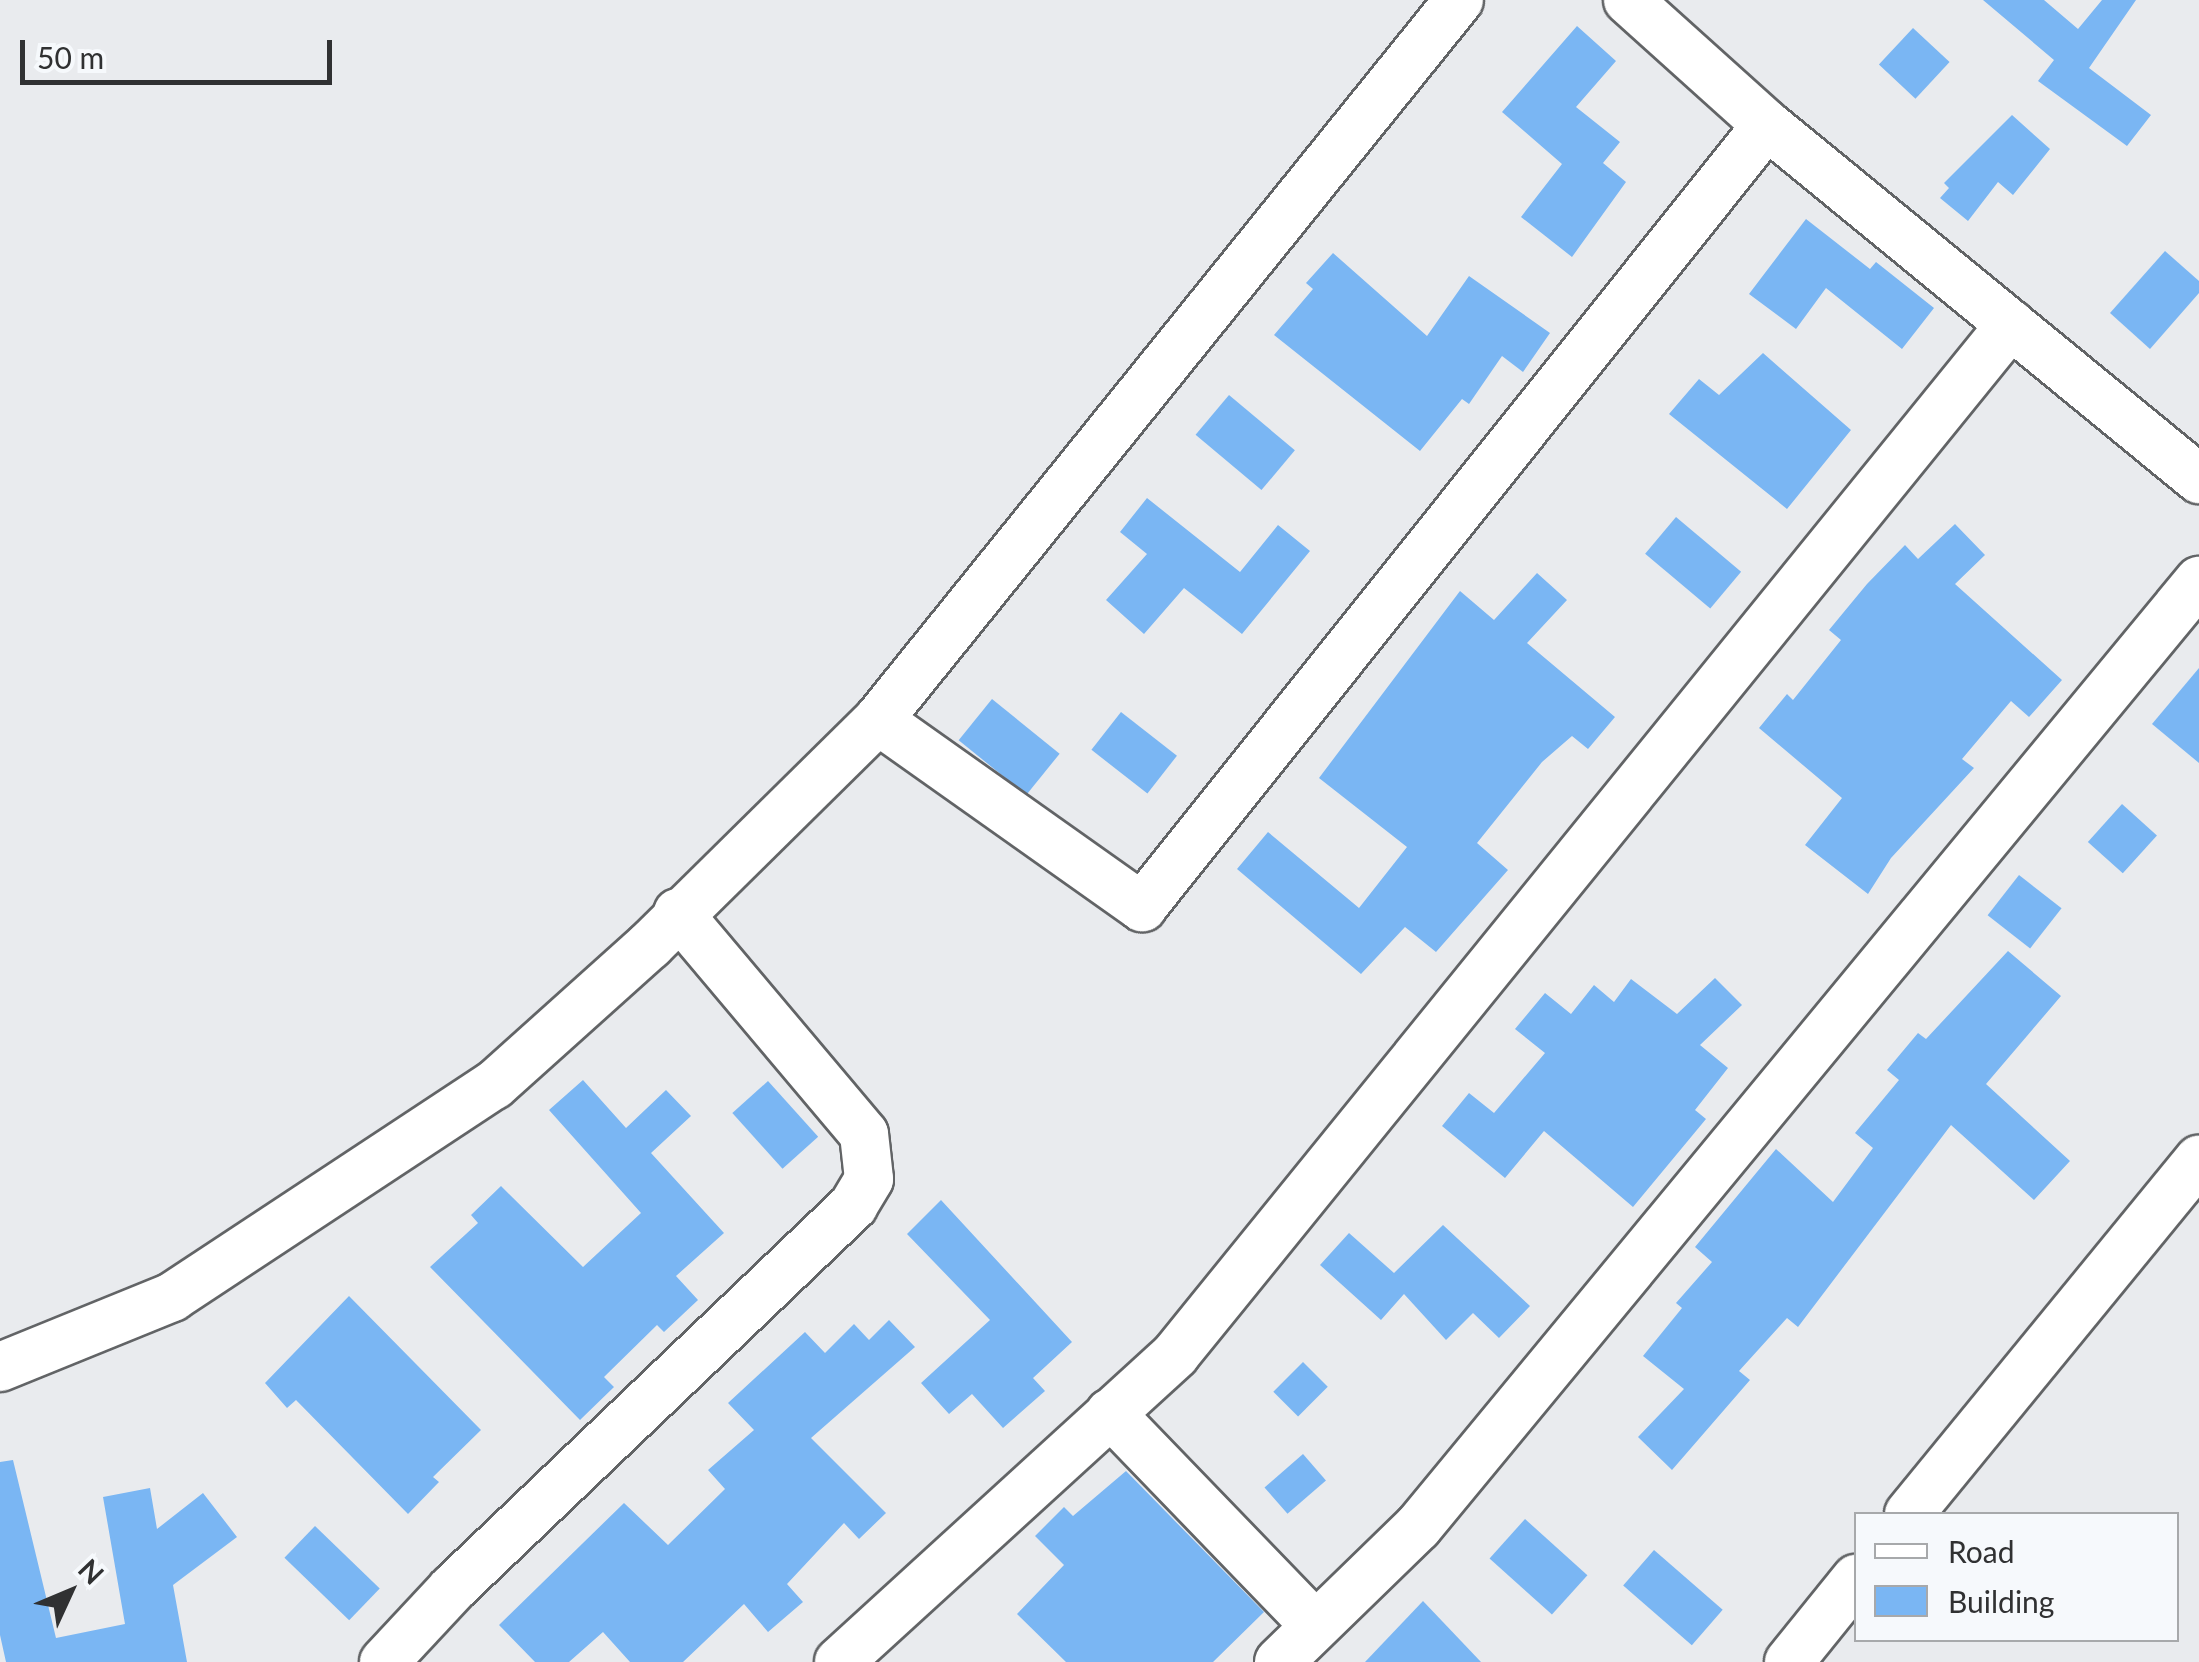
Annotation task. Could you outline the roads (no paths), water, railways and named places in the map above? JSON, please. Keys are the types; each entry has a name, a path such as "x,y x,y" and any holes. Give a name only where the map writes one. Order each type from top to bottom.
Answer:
{"street":[{"path":"0,1367 172,1297 494,1085 678,913 878,720 1458,0"},
{"path":"1628,0 1766,125 2199,479"},
{"path":"878,720 1142,907 1766,125"},
{"path":"839,1662 1175,1355 2011,324"},
{"path":"1279,1662 1418,1527 2199,580"},
{"path":"384,1662 452,1588 833,1226 868,1179 864,1134 678,913"},
{"path":"1911,1512 2199,1160"},
{"path":"1110,1413 1316,1625"},
{"path":"1789,1662 1854,1581"}]}
